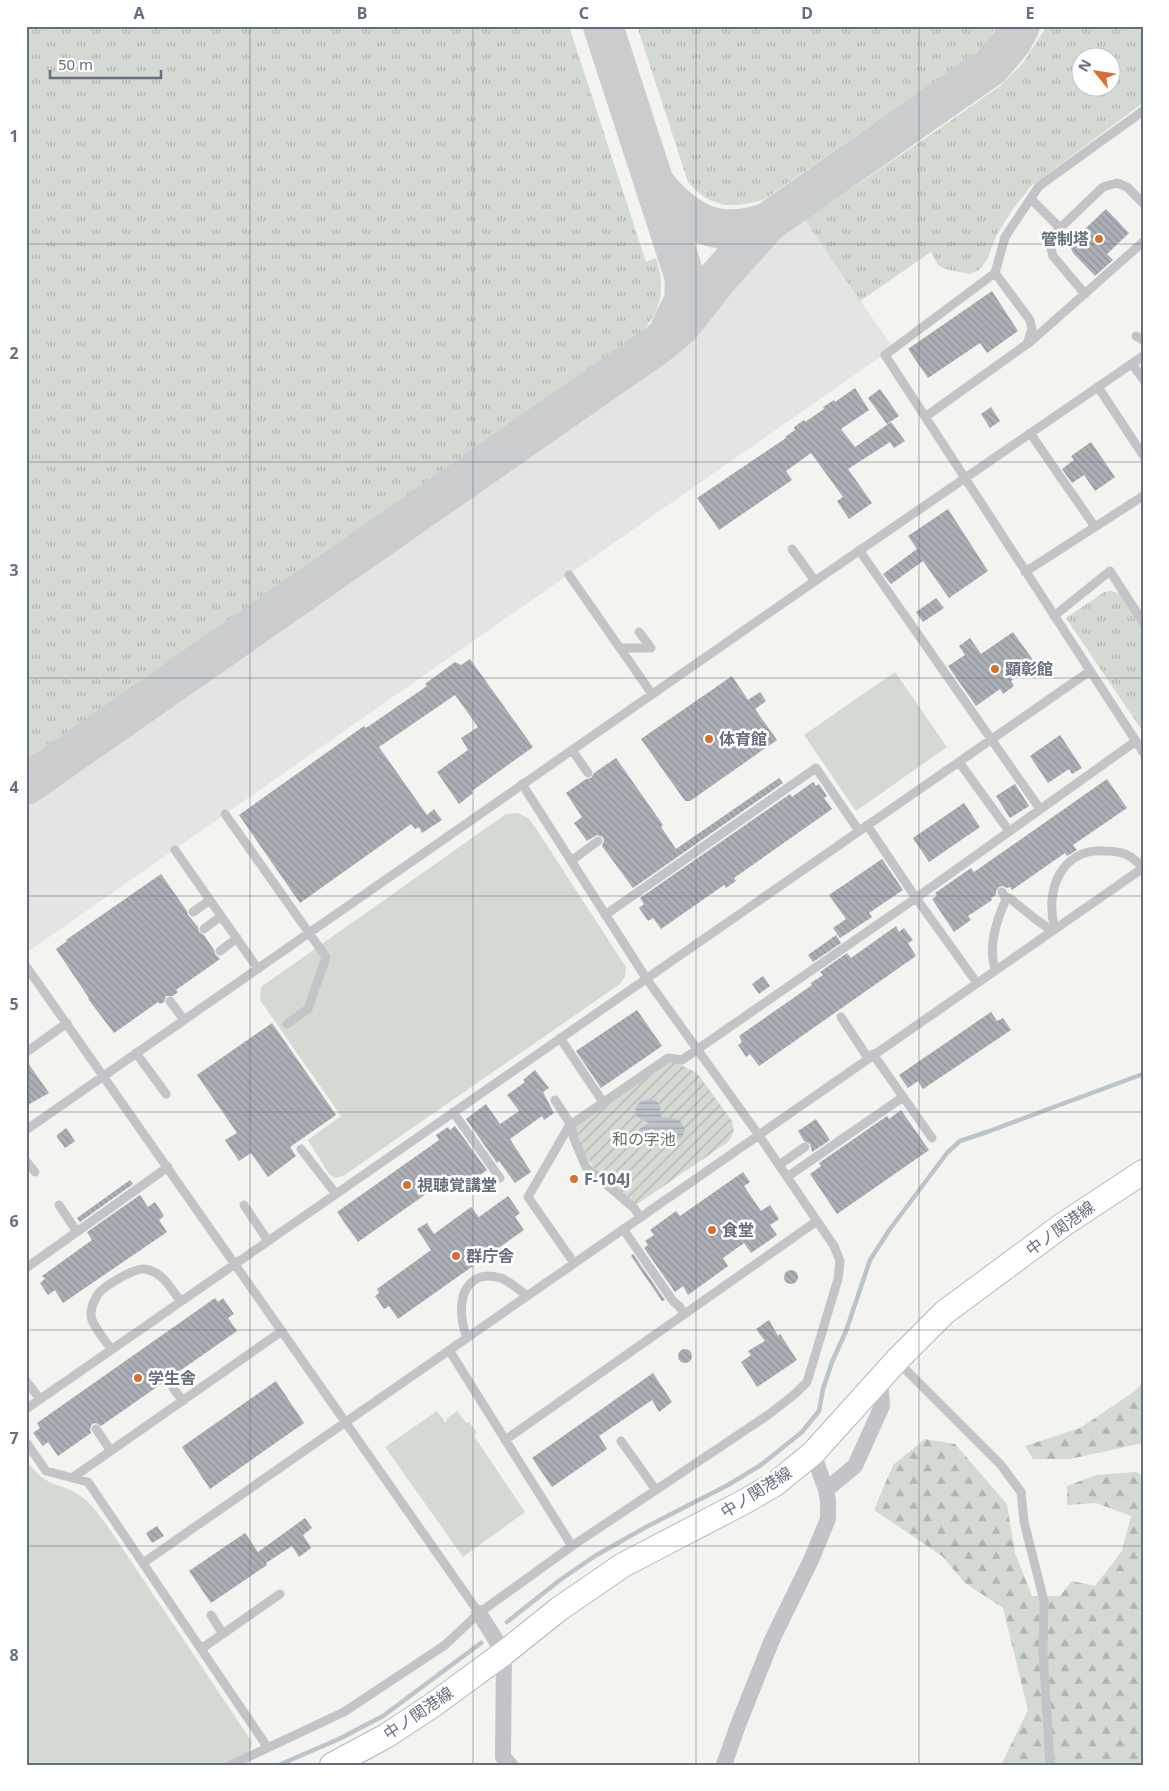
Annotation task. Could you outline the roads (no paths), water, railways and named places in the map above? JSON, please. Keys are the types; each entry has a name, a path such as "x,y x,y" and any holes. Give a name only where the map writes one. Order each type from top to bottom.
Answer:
{"main road":[{"name":"中ノ関港線","path":"332,1765 386,1736 433,1705 559,1609 623,1565 742,1503 774,1484 814,1453 880,1378 945,1312 1064,1224 1143,1172"}],"street":[{"path":"826,1490 856,1466 882,1406 880,1378"},
{"path":"724,1765 738,1724 772,1640 811,1560 828,1519 826,1490 814,1453"},
{"path":"479,1613 504,1652 504,1757 510,1765"}],"lane":[{"path":"1143,111 1039,186 1005,237 995,274 885,355 1143,752"},
{"path":"1085,294 1053,256 1050,244 1056,232 1103,187 1117,183 1127,187 1143,203"},
{"path":"1031,199 1060,228"},
{"path":"925,417 1028,344 1143,242"},
{"path":"995,274 1030,320 1032,330 1028,344"},
{"path":"26,1130 858,550 1143,356"},
{"path":"1132,364 1143,379"},
{"path":"1098,387 1143,455"},
{"path":"1030,433 1095,527"},
{"path":"1025,572 1143,496"},
{"path":"792,549 815,580"},
{"path":"858,550 992,738 1040,809"},
{"path":"1054,616 1110,571 1143,622"},
{"path":"569,575 652,694"},
{"path":"620,648 651,648 639,632"},
{"path":"26,1409 1090,670"},
{"path":"574,1263 528,1197 571,1124 668,1058 682,1060 916,898 1136,741"},
{"path":"572,750 588,773"},
{"path":"959,762 1009,832"},
{"path":"606,915 816,768 859,831"},
{"path":"232,1765 344,1712 445,1645 479,1613 572,1546 768,1415 795,1394 807,1382 838,1279 840,1261 834,1246 758,1134 646,978 522,784"},
{"path":"225,814 326,957 308,1009 287,1024"},
{"path":"867,825 977,983"},
{"path":"571,861 598,842"},
{"path":"175,850 258,969"},
{"path":"143,1563 1143,868 1131,857 1115,851 1094,850 1083,853 1066,864 1057,880 1052,901 1053,930"},
{"path":"995,970 992,951 1004,895 1053,930"},
{"path":"193,912 210,900"},
{"path":"204,929 221,916"},
{"path":"220,951 237,938"},
{"path":"26,966 479,1613"},
{"path":"170,1001 184,1020"},
{"path":"841,1018 903,1097 932,1138"},
{"path":"28,1051 67,1023"},
{"path":"560,1038 603,1102"},
{"path":"136,1053 166,1094"},
{"path":"787,1176 903,1097"},
{"path":"555,1100 571,1124 574,1139 586,1167 634,1208 640,1217"},
{"path":"453,1112 500,1178"},
{"path":"779,1165 805,1147"},
{"path":"301,1149 336,1194"},
{"path":"26,1161 35,1172"},
{"path":"26,1268 168,1167"},
{"path":"59,1205 77,1232"},
{"path":"244,1205 268,1242"},
{"path":"505,1440 817,1221"},
{"path":"623,1229 684,1314"},
{"path":"111,1349 92,1319 92,1305 99,1292 132,1271 144,1269 158,1274 168,1283 180,1302"},
{"path":"467,1338 463,1328 461,1305 463,1293 469,1283 480,1277 500,1278 527,1296"},
{"path":"72,1478 282,1331"},
{"path":"450,1350 572,1546"},
{"path":"897,1360 1001,1465 1021,1492 1024,1522 1044,1601 1043,1650 1050,1765"},
{"path":"26,1381 40,1399"},
{"path":"173,1388 183,1401"},
{"path":"96,1429 111,1451"},
{"path":"621,1441 656,1490"},
{"path":"26,1442 46,1471 88,1482 268,1748"},
{"path":"201,1649 280,1594"},
{"path":"210,1615 223,1634"}],"waterway":[{"path":"507,1622 560,1580 595,1556 646,1527 728,1485 761,1465 802,1432 819,1411 823,1389 832,1362 846,1331 870,1260 890,1229 947,1153 960,1141 1143,1074"},
{"path":"279,1765 339,1739 383,1716 481,1643"}],"place":[{"name":"管制塔","path":"1099,239"},
{"name":"顕彰館","path":"995,669"},
{"name":"体育館","path":"709,739"},
{"name":"F-104J","path":"574,1179"},
{"name":"視聴覚講堂","path":"407,1185"},
{"name":"食堂","path":"712,1230"},
{"name":"群庁舎","path":"456,1256"},
{"name":"学生舎","path":"138,1378"}],"park label":[{"name":"和の字池","path":"644,1139"}]}
